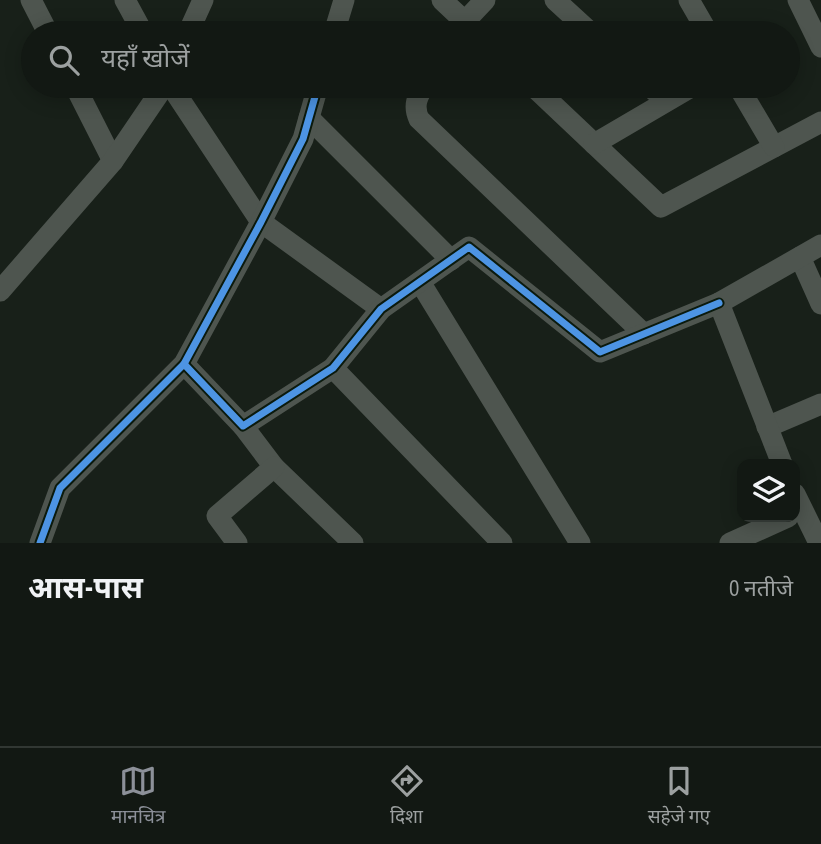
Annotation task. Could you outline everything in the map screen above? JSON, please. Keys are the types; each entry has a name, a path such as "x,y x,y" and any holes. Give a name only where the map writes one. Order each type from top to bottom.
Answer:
{"street":[{"path":"31,0 42,21"},
{"path":"125,0 136,21"},
{"path":"193,21 202,0"},
{"path":"338,21 344,0"},
{"path":"442,0 459,21"},
{"path":"471,21 485,0"},
{"path":"555,0 578,21"},
{"path":"689,0 701,21"},
{"path":"798,0 821,47"},
{"path":"81,98 113,162"},
{"path":"0,291 113,162 156,98"},
{"path":"179,98 261,222 381,309"},
{"path":"40,543 60,488 184,364 303,139 315,98"},
{"path":"417,98 415,111 419,119 643,334"},
{"path":"546,98 661,207 821,122"},
{"path":"663,98 666,101"},
{"path":"594,144 671,98"},
{"path":"745,98 774,147"},
{"path":"309,118 451,260"},
{"path":"243,426 333,368 381,309 469,247 600,352 719,303 821,245"},
{"path":"800,257 821,304"},
{"path":"420,282 580,543"},
{"path":"719,303 780,459"},
{"path":"184,364 243,426 274,467 353,543"},
{"path":"333,368 502,543"},
{"path":"767,427 821,404"},
{"path":"237,543 217,516 274,467"},
{"path":"800,516 819,543"},
{"path":"730,543 770,522"}],"cycle path":[{"path":"40,543 60,488 184,364 303,139 315,98"},
{"path":"184,364 243,426 333,368 381,309 469,247 600,352 719,303"}]}
